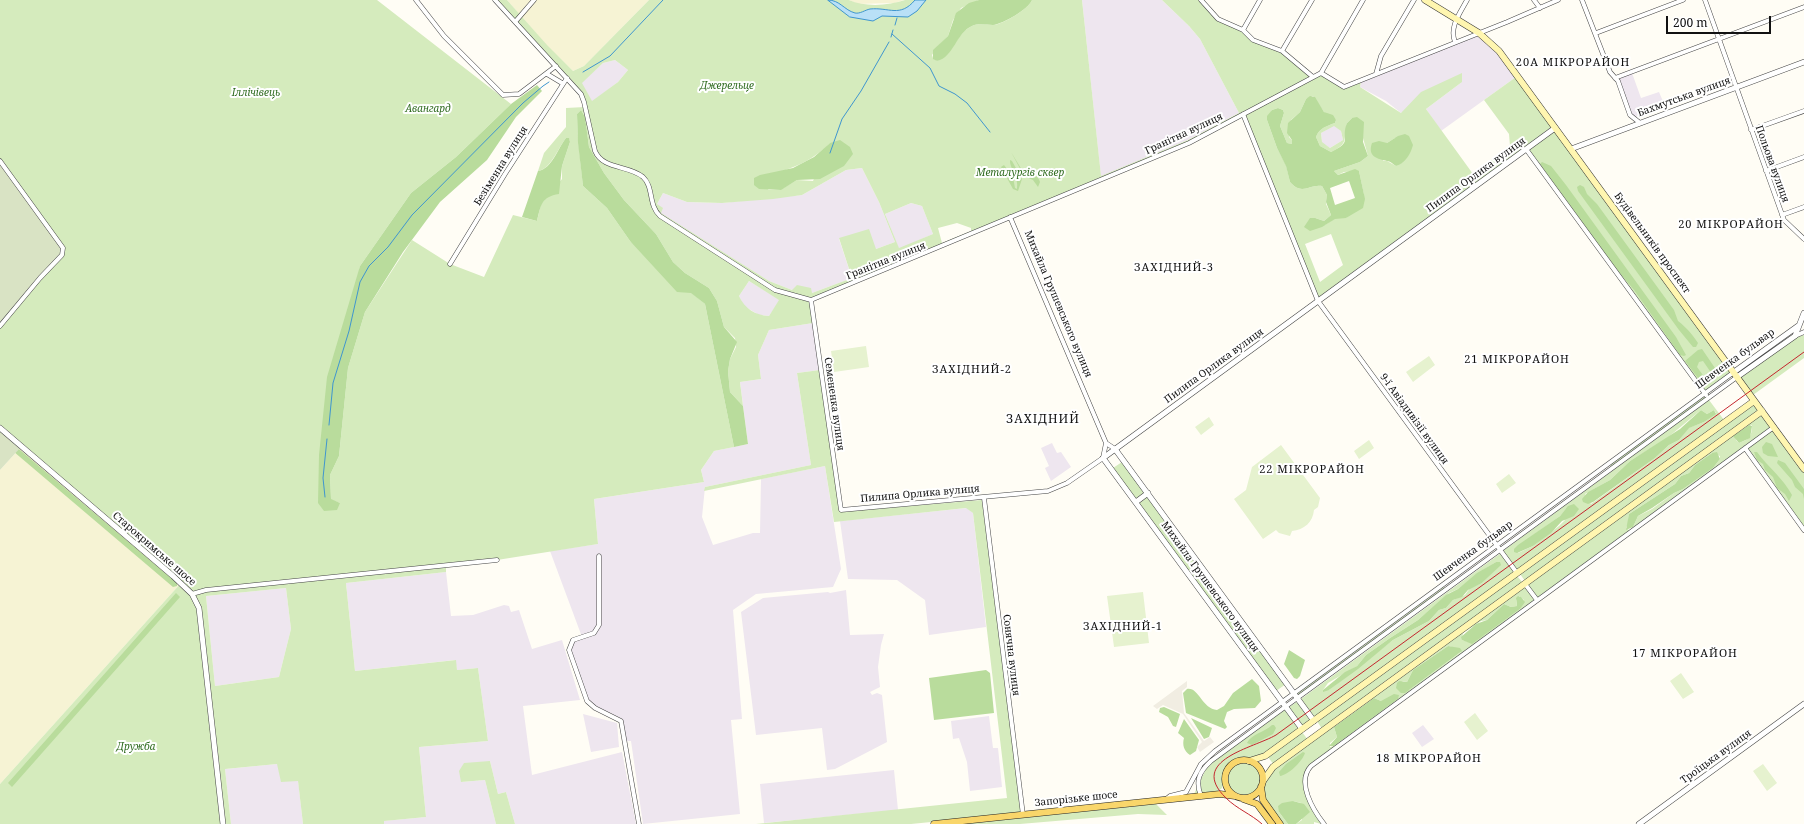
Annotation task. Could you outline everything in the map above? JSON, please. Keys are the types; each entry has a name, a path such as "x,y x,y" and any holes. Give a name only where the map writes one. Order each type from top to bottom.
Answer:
{"main road":[{"name":"Будівельників проспект","path":"1425,0 1479,33 1499,51 1804,469"},
{"path":"1754,401 1265,756 1249,761 1240,761 1231,766 1226,774 1228,790 1237,797 1252,796 1273,767 1762,411"},
{"path":"1517,573 1525,584"},
{"name":"Михайла Грушевського вулиця","path":"1314,721 1322,732"},
{"name":"Михайла Грушевського вулиця","path":"1302,729 1310,740"},
{"path":"1249,761 1259,768 1263,800 1280,824"},
{"path":"1220,794 1224,790 1226,783"},
{"name":"Запорізьке шосе","path":"934,824 1220,794 1237,797 1257,804 1272,824"}],"street":[{"path":"416,0 444,36 504,95 519,94 556,66"},
{"path":"495,0 567,78 583,98 595,151 599,158 604,162 642,176 647,184 652,204 660,216 771,288 811,300"},
{"path":"515,22 534,0"},
{"path":"1201,0 1218,19 1243,30 1253,40 1282,51 1313,77"},
{"path":"1243,30 1260,0"},
{"path":"1282,51 1312,0"},
{"path":"1363,0 1321,73 1344,87 1558,0"},
{"path":"1376,74 1382,56 1414,0"},
{"path":"1455,42 1452,32 1456,19 1467,0"},
{"path":"1534,0 1540,8"},
{"path":"1582,0 1610,72 1615,78 1630,114 1640,123"},
{"path":"1596,33 1682,0"},
{"name":"Польова вулиця","path":"1706,0 1718,38 1784,220 1804,239"},
{"path":"1615,78 1718,38 1804,7"},
{"name":"Бахмутська вулиця","path":"1571,149 1804,62"},
{"name":"Гранітна вулиця","path":"811,300 1189,143 1321,73"},
{"path":"547,74 562,83"},
{"name":"Безіменна вулиця","path":"450,264 562,83 567,78"},
{"path":"1751,130 1804,110"},
{"name":"9-ї Авіадивізії вулиця","path":"1243,114 1318,301 1517,573"},
{"name":"Пилипа Орлика вулиця","path":"842,510 984,498 1044,491 1056,488 1103,458 1555,128"},
{"path":"1526,149 1708,398"},
{"path":"1766,170 1804,157"},
{"path":"0,161 63,248 62,255 40,278 0,326"},
{"path":"1782,215 1804,207"},
{"name":"Михайла Грушевського вулиця","path":"1010,217 1106,443 1115,449 1148,493 1314,721"},
{"name":"Семененка вулиця","path":"811,300 842,510"},
{"path":"1794,336 1801,325 1804,313"},
{"name":"Шевченка бульвар","path":"1296,696 1448,590 1555,512 1708,398 1735,375 1801,325"},
{"name":"Шевченка бульвар","path":"1201,796 1197,782 1199,775 1206,765 1444,585 1704,393 1735,375 1794,336 1804,332"},
{"path":"1324,824 1308,800 1306,774 1309,768 1774,427"},
{"name":"Старокримське шосе","path":"0,428 192,594 198,608 223,824"},
{"path":"1103,458 1106,443"},
{"path":"1745,448 1804,530"},
{"name":"Михайла Грушевського вулиця","path":"1103,458 1302,729"},
{"path":"1136,502 1148,493"},
{"name":"Сонячна вулиця","path":"984,498 1023,815"},
{"path":"1551,507 1555,512"},
{"path":"599,556 599,625 594,634 573,640 569,650 587,700 595,708 621,721 639,824"},
{"path":"192,594 206,590 497,560"},
{"path":"1525,584 1537,600"},
{"path":"1444,585 1448,590"},
{"name":"Троїцька вулиця","path":"1639,824 1804,704"},
{"name":"Шевченка бульвар","path":"1164,800 1170,796 1186,792 1206,758 1284,705"}],"shaded area":[{"path":"507,0 649,0 584,66 573,71 547,46"},
{"path":"849,0 904,0 895,3 858,4"},
{"path":"1082,0 1162,0 1200,39 1239,113 1188,140 1101,177"},
{"path":"1479,35 1488,42 1516,77 1441,131 1426,109 1462,82 1401,113 1386,101 1360,87 1361,82"},
{"path":"615,60 628,70 618,82 592,102 581,83 603,63"},
{"path":"1632,73 1641,98 1659,92 1665,106 1635,117 1632,114 1618,78"},
{"path":"1334,125 1341,131 1343,140 1330,148 1322,143 1321,133"},
{"path":"862,168 879,202 895,242 876,249 839,239 852,278 812,293 792,290 769,281 660,213 657,204 663,193 687,202 722,203 802,195 846,170"},
{"path":"911,203 922,206 933,234 899,249 885,214"},
{"path":"749,281 780,300 769,316 759,315 744,306 739,296"},
{"path":"813,323 820,370 797,373 811,465 705,487 702,517 713,545 753,533 760,533 761,479 825,466 841,569 833,587 756,594 733,610 742,719 731,720 740,814 643,824 631,741 625,741 621,721 589,703 569,650 571,643 582,637 550,551 598,544 594,499 704,482 701,470 714,451 748,444 740,382 761,379 758,355 769,330"},
{"path":"1052,443 1057,453 1061,452 1071,467 1051,481 1045,468 1049,466 1041,448"},
{"path":"21,447 181,583 0,784 0,470"},
{"path":"967,508 973,513 986,627 929,635 925,600 897,580 848,579 840,521"},
{"path":"446,572 451,616 473,615 504,605 509,606 511,612 519,610 532,649 562,640 580,700 523,706 532,775 622,752 636,824 515,824 506,792 498,794 490,761 461,782 485,780 496,824 384,824 383,821 426,817 419,747 488,741 478,668 457,670 455,660 355,671 346,583"},
{"path":"286,588 291,629 279,677 215,686 206,596"},
{"path":"846,590 850,635 884,634 878,667 880,687 870,692 872,695 877,693 882,695 887,742 835,769 827,770 822,728 756,735 741,612 763,598 830,593"},
{"path":"1187,681 1187,687 1182,691 1184,713 1204,741 1210,737 1214,742 1200,752 1197,747 1202,742 1183,714 1163,705 1157,709 1153,706"},
{"path":"583,714 617,723 619,747 591,752"},
{"path":"989,716 993,748 998,748 1002,787 970,791 967,762 959,738 953,739 951,721"},
{"path":"1423,725 1434,739 1422,747 1412,733"},
{"path":"277,764 298,780 303,824 231,824 225,769"},
{"path":"894,770 898,810 764,823 760,784"}],"green space":[{"path":"0,0 377,0 511,104 456,157 411,193 360,266 318,503 340,503 331,500 330,475 339,456 348,368 365,312 412,240 450,264 484,277 513,215 537,221 541,204 562,179 562,166 570,142 569,139 566,138 547,166 538,171 544,153 566,127 566,108 585,107 583,98 495,0 507,0 547,45 573,71 584,66 649,0 849,0 862,4 876,5 891,4 905,0 979,0 961,8 953,20 948,36 938,46 932,55 937,61 948,53 962,33 967,29 980,24 994,25 1003,22 1021,12 1030,4 1032,0 1082,0 1101,176 1188,140 1239,113 1200,39 1162,0 1201,0 1213,15 1243,30 1253,40 1282,51 1313,77 1189,143 811,300 813,323 769,330 758,355 761,379 740,382 743,406 730,392 728,371 730,359 736,347 735,338 724,327 717,301 709,288 685,273 673,262 656,234 624,200 604,173 589,147 585,117 581,110 577,114 583,186 607,208 630,241 705,304 734,447 714,451 701,470 704,482 594,499 598,544 497,560 446,566 446,572 346,583 355,671 456,660 457,670 478,668 488,741 419,747 426,817 384,821 384,824 303,824 298,781 281,782 277,764 225,769 231,824 0,824 0,784 181,583 0,428","holes":["615,60 628,70 618,82 592,101 582,83 603,63","830,143 813,181 797,180 780,190 768,190 779,172 800,164 819,153","862,168 879,202 895,242 876,249 869,229 839,238 852,278 812,293 811,288 797,285 792,290 769,281 661,213 663,208 657,204 663,193 687,202 722,203 802,195 846,170","911,203 922,206 933,234 899,248 885,214","957,223 971,228 971,231 942,243 938,228","749,281 779,300 769,316 755,313 747,308 739,296","286,588 291,629 279,677 215,686 206,596"]},
{"path":"979,0 1032,0 1030,4 1021,12 1003,22 993,25 980,24 972,26 962,34 943,59 937,61 933,59 933,50 948,36 956,13 969,3"},
{"path":"1462,73 1462,82 1426,109 1473,174 1510,146 1509,134 1484,100 1516,77 1552,127 1318,298 1245,115 1321,75 1344,89 1361,82 1360,87 1401,113 1421,92","holes":["1313,96 1324,112 1336,120 1335,123 1319,131 1317,134 1316,137 1320,146 1331,152 1341,146 1344,141 1347,123 1352,118 1363,138 1368,156 1360,162 1334,171 1338,175 1344,172 1359,171 1364,195 1346,218 1335,218 1325,225 1315,218 1324,221 1331,215 1326,204 1327,195 1322,186 1302,189 1294,186 1290,182 1286,165 1277,148 1267,120 1272,110 1278,108 1283,110 1284,113 1280,126 1287,143 1292,144 1292,140 1289,137 1291,120 1300,112 1306,99","1334,126 1341,131 1343,140 1330,148 1322,142 1321,133","1395,138 1403,162 1396,166 1387,161 1383,161 1387,143","1331,234 1343,265 1320,282 1305,244"]},
{"path":"537,85 542,91 516,117 487,160 440,202 403,252 365,312 348,368 339,456 330,475 331,499 340,503 337,510 324,511 318,503 319,455 327,377 360,266 411,193 456,157 511,104"},
{"path":"1310,96 1315,97 1324,112 1333,115 1336,120 1335,123 1319,131 1317,134 1316,137 1320,146 1331,152 1342,145 1345,140 1345,129 1347,123 1352,118 1357,117 1364,122 1363,142 1368,156 1360,162 1334,171 1338,175 1355,169 1359,171 1365,199 1363,208 1346,218 1335,219 1322,227 1310,231 1304,227 1310,218 1324,221 1331,215 1326,202 1327,195 1322,186 1302,189 1294,186 1290,182 1286,166 1277,148 1267,120 1267,116 1272,110 1278,108 1283,110 1284,113 1280,126 1287,143 1292,144 1292,140 1287,133 1288,123 1300,112 1306,99","holes":["1349,181 1355,198 1335,205 1330,188"]},
{"path":"581,110 585,117 589,147 604,173 624,200 656,234 673,262 685,273 709,288 717,301 724,327 737,342 730,359 728,371 730,392 743,406 748,444 734,447 705,304 691,293 677,292 630,241 607,208 583,186 578,143 577,114"},
{"path":"1555,130 1731,372 1705,391 1528,150"},
{"path":"1405,134 1409,136 1413,145 1407,158 1399,165 1396,166 1377,158 1372,154 1372,143 1379,141 1387,143 1398,136"},
{"path":"566,138 569,138 570,142 562,166 559,194 553,195 545,200 541,206 537,221 522,217 538,171 543,169 551,162"},
{"path":"840,140 850,147 853,154 844,166 820,179 797,180 781,190 759,189 754,185 754,178 760,175 793,168 814,157 830,143"},
{"path":"1011,152 1022,170 1033,174 1039,179 1040,182 1038,187 1033,180 1024,176"},
{"path":"1010,160 1022,179 1018,191 1013,189 1001,167 1004,165 1013,177 1015,188 1017,189 1017,180"},
{"path":"0,161 62,246 62,255 0,326"},
{"path":"1542,162 1551,166 1566,185 1676,337 1686,355 1680,355 1634,290 1618,271 1540,164"},
{"path":"1580,185 1584,187 1587,194 1597,204 1674,310 1678,321 1696,340 1698,343 1696,347 1693,347 1679,330 1578,191 1577,187"},
{"path":"1804,335 1804,358 1753,395 1740,377 1795,338"},
{"path":"866,346 869,367 834,372 831,351"},
{"path":"1702,349 1717,371 1712,374 1703,361 1699,362 1697,367 1705,378 1701,382 1685,361 1698,350"},
{"path":"1429,356 1435,365 1413,382 1406,372"},
{"path":"820,370 840,512 982,500 1021,813 911,824 756,824 1007,798 973,513 966,508 834,522 825,466 704,491 705,487 811,465 797,373"},
{"path":"1704,395 1706,398 1612,468 1610,465"},
{"path":"1709,400 1724,420 1517,571 1503,551","holes":["1701,410 1707,414 1714,410 1716,413 1704,422 1688,428 1679,440 1669,445 1655,458 1591,504 1585,494 1610,480 1630,461 1666,439","1566,509 1565,520 1559,526 1533,546 1518,553 1522,543 1560,516"]},
{"path":"1754,403 1760,411 1525,581 1520,574"},
{"path":"1701,410 1707,414 1714,410 1716,414 1704,422 1689,428 1679,440 1669,445 1655,458 1593,502 1588,504 1583,502 1582,499 1588,492 1610,480 1630,461 1680,429"},
{"path":"1762,414 1771,427 1537,598 1528,585","holes":["1752,425 1749,437 1739,443 1736,440 1735,434 1747,426","1712,453 1720,456 1720,459 1713,468 1652,509 1638,516 1633,527 1629,530 1626,528 1629,514 1675,484 1681,476 1689,473 1695,465"]},
{"path":"1209,417 1214,425 1201,435 1195,427"},
{"path":"1749,425 1752,426 1750,438 1739,443 1733,436"},
{"path":"0,428 21,447 0,470"},
{"path":"1773,430 1804,472 1804,527 1747,449"},
{"path":"0,433 177,583 177,586 173,587 0,440"},
{"path":"1369,440 1374,448 1359,459 1354,451"},
{"path":"1766,442 1772,444 1778,457 1768,456 1763,453 1762,447"},
{"path":"1281,445 1320,498 1318,507 1314,510 1312,518 1307,525 1292,531 1290,536 1279,533 1276,530 1263,539 1234,499 1246,490 1252,467"},
{"path":"1717,452 1720,459 1713,468 1683,489 1674,493 1638,516 1633,527 1626,530 1629,514 1675,484 1681,476 1689,473 1695,465 1712,453"},
{"path":"1754,452 1757,452 1788,489 1792,495 1789,501 1785,494 1777,488 1773,477 1765,470 1763,464 1757,460"},
{"path":"1778,460 1785,463 1804,489 1804,499 1803,494 1795,487 1792,480 1777,463"},
{"path":"1122,462 1145,492 1136,499 1113,468"},
{"path":"1509,474 1516,483 1502,493 1496,484"},
{"path":"1147,495 1286,684 1276,691 1138,502"},
{"path":"1574,504 1579,509 1574,516 1562,521 1551,533 1533,546 1517,553 1514,552 1514,549 1518,545 1560,516 1568,506"},
{"path":"1501,553 1515,573 1315,718 1301,699","holes":["1496,562 1500,565 1482,583 1470,588 1465,595 1453,600 1446,608 1439,610 1429,621 1393,640 1329,690 1323,690 1328,683 1357,666 1366,655 1418,620 1449,593 1458,589"]},
{"path":"1496,562 1500,562 1501,565 1482,583 1468,590 1462,597 1453,600 1446,608 1439,610 1429,621 1393,640 1358,669 1329,690 1323,692 1323,690 1345,672 1357,666 1366,655 1418,620 1446,595 1458,589 1477,573"},
{"path":"1517,576 1523,583 1322,729 1317,721"},
{"path":"1525,586 1535,600 1308,767 1305,774 1304,789 1309,804 1321,824 1314,822 1314,824 1296,824 1302,820 1301,803 1293,801 1279,812 1288,824 1283,824 1266,801 1263,788 1274,768","holes":["1519,596 1524,600 1520,609 1472,643 1462,640 1463,633 1481,621 1487,620 1504,604 1511,607 1517,606 1516,600","1448,646 1460,649 1461,652 1409,690 1402,681 1407,682 1413,670","1374,698 1381,701 1398,699 1334,746 1330,747 1330,743 1337,737 1334,727"]},
{"path":"1444,587 1446,590 1299,697 1297,694"},
{"path":"1143,592 1149,643 1114,647 1107,596"},
{"path":"176,593 180,597 12,787 8,783"},
{"path":"1518,596 1525,602 1520,609 1472,644 1462,640 1461,637 1476,624 1487,620 1504,604 1511,607 1517,606 1516,598"},
{"path":"1448,646 1460,648 1462,651 1405,693 1401,693 1396,688 1399,681 1407,682 1413,670"},
{"path":"1289,650 1305,660 1300,676 1297,679 1294,678 1284,664"},
{"path":"986,670 990,673 994,713 934,720 929,678"},
{"path":"1681,673 1694,692 1683,699 1670,681"},
{"path":"1252,679 1259,686 1261,701 1255,708 1234,709 1227,712 1224,721 1227,727 1225,729 1186,713 1183,693 1187,689 1195,691 1208,706 1217,710 1224,706 1233,693"},
{"path":"1394,694 1399,695 1398,699 1334,746 1329,746 1337,737 1334,727 1374,698 1381,701"},
{"path":"1298,701 1312,720 1302,727 1288,708"},
{"path":"1164,707 1180,714 1176,727 1173,726 1168,717 1159,712 1160,708"},
{"path":"1286,709 1300,729 1264,755 1231,762 1224,772 1222,788 1217,792 1194,794 1206,769 1223,751 1238,744"},
{"path":"1475,713 1488,731 1477,740 1464,722"},
{"path":"1191,718 1212,728 1209,737 1204,739"},
{"path":"1184,719 1199,740 1196,751 1190,755 1184,748 1184,738 1178,733"},
{"path":"1272,725 1276,728 1273,734 1252,745 1247,743 1252,737 1266,730"},
{"path":"1302,732 1308,740 1274,765 1268,757"},
{"path":"1303,752 1305,753 1298,764 1291,771 1280,776 1279,772 1286,764"},
{"path":"490,761 498,794 506,792 515,824 496,824 485,780 461,782 459,771 464,763"},
{"path":"1241,763 1247,763 1257,770 1260,779 1259,785 1253,792 1247,795 1241,795 1231,788 1228,782 1228,776 1235,766"},
{"path":"1763,764 1777,783 1767,791 1753,771"},
{"path":"1293,801 1304,804 1310,812 1296,824 1288,824 1279,812 1278,806 1282,803"},
{"path":"1156,804 1167,815 1138,814 1020,824 960,824"}],"water":[{"path":"828,0 832,0 851,12 857,13 870,9 899,10 904,9 915,0 926,0 917,11 908,17 882,16 873,21 850,17"}],"waterway":[{"path":"583,72 610,56 663,0"},
{"path":"895,25 897,18"},
{"path":"891,37 893,30"},
{"path":"892,34 930,68 939,86 955,94 967,103 990,132"},
{"path":"830,153 842,119 861,91 889,42"},
{"path":"329,425 333,383 349,331 360,282 369,266 388,247 412,215 523,103 549,82"},
{"path":"325,497 323,478 327,439"}],"tram line":[{"path":"1262,824 1230,802 1216,785 1214,774 1219,765 1228,757 1276,735 1804,352"}],"district":[{"name":"20А МІКРОРАЙОН","path":"1573,63"},
{"name":"20 МІКРОРАЙОН","path":"1731,225"},
{"name":"ЗАХІДНИЙ-3","path":"1174,268"},
{"name":"21 МІКРОРАЙОН","path":"1517,360"},
{"name":"ЗАХІДНИЙ-2","path":"972,370"},
{"name":"ЗАХІДНИЙ","path":"1043,420"},
{"name":"22 МІКРОРАЙОН","path":"1312,470"},
{"name":"ЗАХІДНИЙ-1","path":"1123,627"},
{"name":"17 МІКРОРАЙОН","path":"1685,654"},
{"name":"18 МІКРОРАЙОН","path":"1429,759"}],"park label":[{"name":"Джерельце","path":"727,86"},
{"name":"Іллічівець","path":"256,93"},
{"name":"Авангард","path":"428,109"},
{"name":"Металургів сквер","path":"1020,173"},
{"name":"Дружба","path":"136,747"}]}
